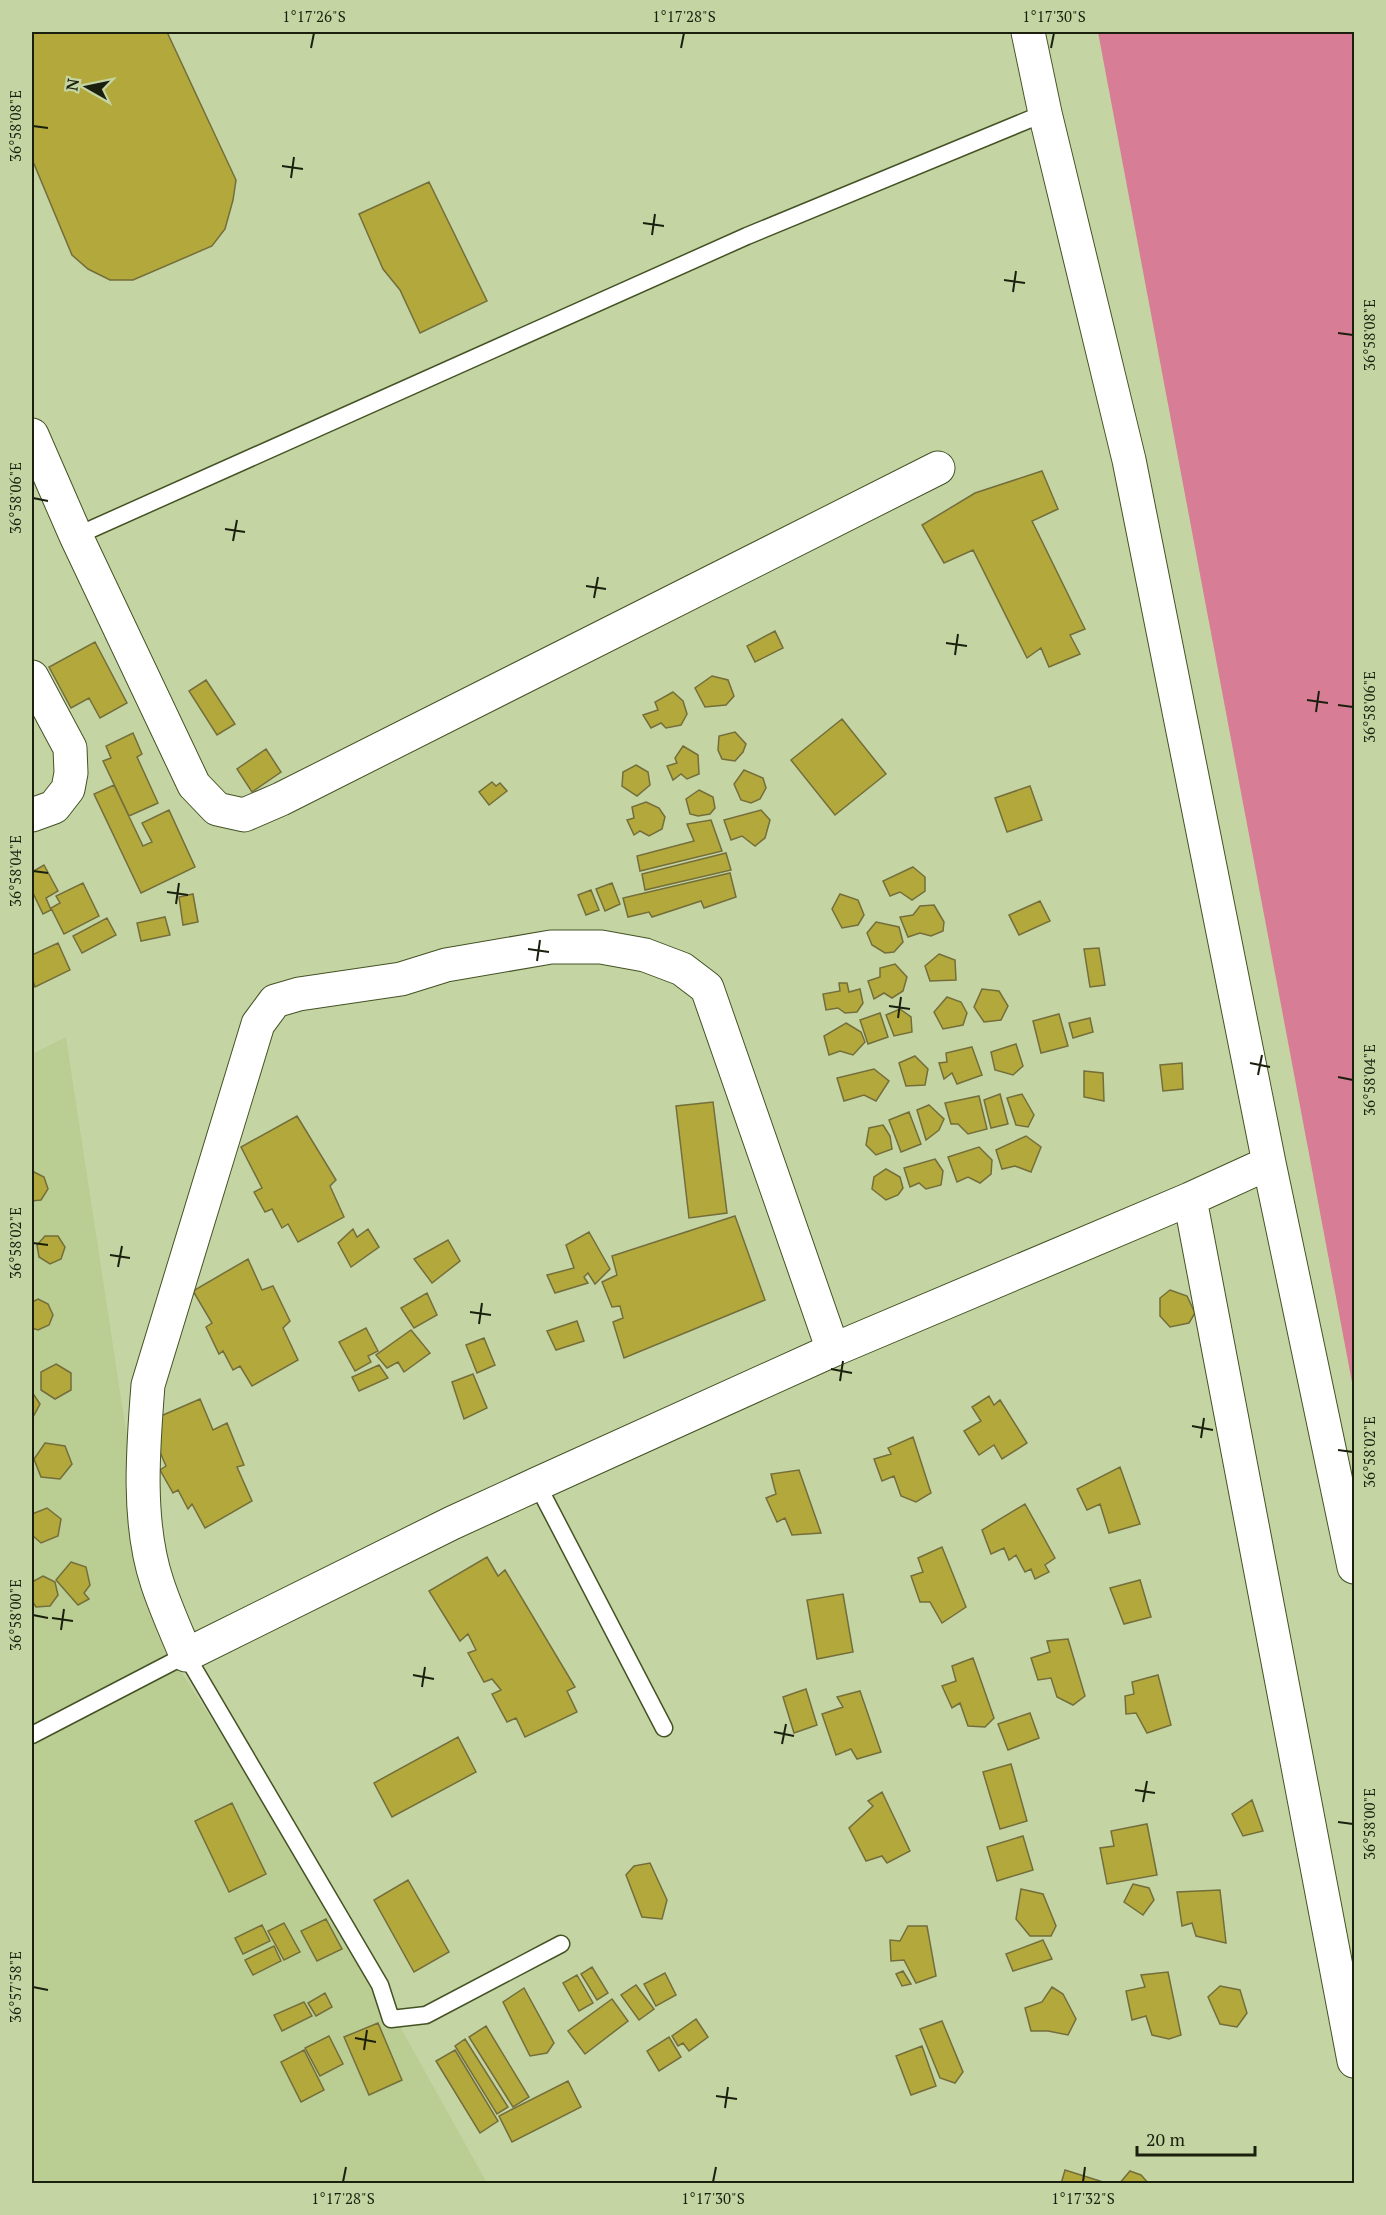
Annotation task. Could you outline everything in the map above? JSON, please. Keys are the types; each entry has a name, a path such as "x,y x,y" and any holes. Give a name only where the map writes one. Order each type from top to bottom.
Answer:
{"street":[{"path":"1028,32 1045,113 1129,460 1269,1163 1354,1567"},
{"path":"32,435 76,536 194,785 216,809 244,816 938,468"},
{"path":"32,677 70,748 71,773 68,789 54,807 32,815"},
{"path":"833,1350 707,988 682,969 645,955 601,947 551,947 446,965 401,979 299,994 275,1001 258,1024 148,1385 144,1441 145,1527 156,1581 186,1655 452,1523 537,1484 833,1350 1190,1199 1269,1163"},
{"path":"1190,1199 1354,2061"}],"lane":[{"path":"76,536 747,236 1045,113"},
{"path":"537,1484 664,1728"},
{"path":"32,1735 186,1655 380,1985 391,2019 426,2016 561,1944"}],"shaded area":[{"path":"1098,32 1354,32 1354,1393"},
{"path":"66,1037 157,1634 342,1922 487,2183 32,2184 32,1054"}],"building":[{"path":"32,32 167,32 236,180 225,229 212,246 133,280 110,280 88,269 72,255 32,159"},
{"path":"429,182 487,301 420,333 400,290 383,269 359,214"},
{"path":"1042,471 1058,509 1032,521 1085,629 1070,635 1080,654 1049,667 1041,648 1027,658 973,550 944,563 922,525 975,493"},
{"path":"775,631 783,648 755,662 747,646"},
{"path":"95,642 127,703 100,718 89,698 71,708 49,667"},
{"path":"712,676 728,680 734,696 726,705 705,707 695,688"},
{"path":"206,680 235,724 217,735 189,691"},
{"path":"673,692 683,701 687,714 681,725 666,728 661,723 651,728 643,715 658,710 655,702"},
{"path":"842,719 886,774 835,815 791,760"},
{"path":"735,732 746,744 743,752 735,761 722,759 718,750 719,736"},
{"path":"133,733 142,754 137,757 158,803 129,816 103,761 111,758 106,746"},
{"path":"683,746 698,755 699,774 687,779 681,774 673,780 667,766 677,763 675,758"},
{"path":"266,749 281,772 252,792 237,769"},
{"path":"636,765 648,772 650,785 637,796 622,786 623,772"},
{"path":"744,770 763,778 766,788 760,799 751,803 741,800 734,784"},
{"path":"492,782 496,786 500,783 507,791 489,805 479,792"},
{"path":"114,785 143,846 152,842 142,823 169,810 195,867 141,893 94,794"},
{"path":"1030,786 1042,820 1007,832 995,798"},
{"path":"699,790 713,797 715,808 710,814 698,816 690,814 686,799"},
{"path":"646,802 659,808 665,817 662,829 649,836 640,831 634,835 627,820 634,818 632,807"},
{"path":"761,810 770,820 765,838 755,846 742,836 731,840 724,820"},
{"path":"711,820 722,851 640,871 637,856 694,841 687,824"},
{"path":"726,853 731,870 645,890 642,874"},
{"path":"44,865 58,891 46,898 51,910 43,914 32,891 32,872"},
{"path":"913,867 925,877 925,891 912,900 900,892 890,896 883,881"},
{"path":"730,873 736,897 704,908 701,901 652,917 649,912 628,917 623,898"},
{"path":"83,883 99,916 64,934 51,908 60,903 56,896"},
{"path":"612,883 620,904 605,911 596,889"},
{"path":"591,890 599,910 586,915 578,895"},
{"path":"193,894 198,922 183,925 179,897"},
{"path":"840,894 858,900 864,915 858,925 842,928 832,909"},
{"path":"1040,901 1050,921 1019,935 1009,915"},
{"path":"934,905 944,922 943,931 931,936 920,933 908,937 900,917 913,915 920,906"},
{"path":"165,917 170,935 141,941 137,923"},
{"path":"107,918 116,935 82,953 73,936"},
{"path":"876,922 899,927 903,942 894,952 885,953 872,945 867,933"},
{"path":"58,943 70,970 35,987 32,978 32,955"},
{"path":"1099,948 1105,985 1090,987 1084,949"},
{"path":"939,954 955,960 956,980 930,981 925,966"},
{"path":"895,964 907,977 903,991 892,998 884,993 874,999 868,981 880,977 880,968"},
{"path":"839,983 847,983 849,992 860,989 863,1003 857,1012 845,1013 838,1008 826,1010 823,994 840,991"},
{"path":"982,989 999,991 1008,1006 1001,1020 984,1022 974,1007"},
{"path":"947,997 961,1002 967,1013 963,1025 943,1029 934,1012"},
{"path":"900,1009 911,1017 912,1032 894,1036 886,1015"},
{"path":"880,1013 888,1037 868,1044 860,1020"},
{"path":"1059,1014 1068,1046 1041,1053 1033,1021"},
{"path":"1090,1018 1093,1032 1073,1038 1069,1023"},
{"path":"846,1023 861,1032 865,1042 853,1055 840,1051 829,1055 824,1036"},
{"path":"1016,1044 1023,1066 1013,1075 995,1070 991,1052"},
{"path":"972,1047 982,1075 957,1084 952,1073 944,1079 939,1063 947,1062 946,1053"},
{"path":"915,1056 928,1069 925,1085 906,1086 899,1063"},
{"path":"1182,1063 1183,1089 1163,1091 1160,1065"},
{"path":"874,1069 889,1081 876,1101 864,1095 844,1101 837,1078"},
{"path":"1084,1071 1103,1073 1104,1101 1084,1097"},
{"path":"1000,1094 1008,1124 991,1128 984,1100"},
{"path":"1022,1094 1034,1115 1028,1127 1016,1125 1007,1098"},
{"path":"979,1096 987,1129 968,1134 958,1124 951,1124 945,1103"},
{"path":"713,1102 727,1213 689,1218 676,1106"},
{"path":"929,1105 944,1119 939,1130 926,1140 917,1110"},
{"path":"909,1112 921,1144 901,1152 889,1120"},
{"path":"297,1116 336,1180 330,1186 344,1217 298,1242 288,1224 282,1228 272,1209 265,1212 254,1192 262,1188 241,1147"},
{"path":"883,1125 890,1136 892,1149 876,1155 866,1145 869,1128"},
{"path":"1026,1136 1041,1147 1031,1172 1015,1166 1002,1169 996,1150"},
{"path":"979,1147 992,1160 991,1174 980,1183 968,1177 957,1182 948,1157"},
{"path":"935,1159 943,1171 941,1185 926,1189 919,1183 910,1187 904,1168"},
{"path":"886,1169 900,1177 903,1188 898,1195 886,1200 872,1189 874,1177"},
{"path":"32,1171 44,1177 48,1189 41,1200 32,1201"},
{"path":"735,1216 765,1300 624,1358 613,1322 623,1318 620,1306 612,1307 602,1282 617,1275 612,1256"},
{"path":"353,1229 357,1237 368,1229 379,1247 351,1267 338,1243"},
{"path":"589,1232 610,1269 595,1284 588,1273 584,1277 588,1283 555,1293 547,1275 574,1268 566,1245"},
{"path":"45,1236 58,1236 65,1247 61,1259 50,1264 39,1257 37,1245"},
{"path":"448,1240 460,1261 432,1283 414,1259"},
{"path":"248,1259 262,1290 273,1286 290,1321 283,1328 298,1360 252,1386 240,1366 233,1370 223,1351 219,1354 206,1327 212,1323 193,1291"},
{"path":"1170,1290 1187,1296 1195,1313 1189,1323 1170,1327 1160,1316 1160,1298"},
{"path":"427,1293 437,1315 414,1328 401,1308"},
{"path":"38,1299 48,1304 53,1315 49,1325 38,1330 32,1328 32,1302"},
{"path":"577,1321 584,1341 556,1350 547,1331"},
{"path":"366,1328 378,1351 368,1356 371,1362 355,1371 339,1342"},
{"path":"411,1330 430,1353 404,1372 398,1362 387,1368 376,1355"},
{"path":"484,1338 495,1365 477,1373 466,1345"},
{"path":"56,1364 71,1373 71,1390 55,1399 41,1390 41,1372"},
{"path":"379,1365 388,1378 359,1391 352,1377"},
{"path":"473,1374 487,1408 464,1419 452,1382"},
{"path":"32,1392 40,1404 32,1419"},
{"path":"989,1396 994,1405 1000,1400 1027,1443 1002,1459 994,1445 979,1455 964,1431 981,1421 972,1407"},
{"path":"200,1399 213,1430 227,1423 244,1465 237,1467 252,1501 205,1528 192,1504 188,1509 178,1490 173,1493 160,1470 166,1466 147,1422"},
{"path":"913,1437 931,1493 916,1502 901,1496 894,1476 882,1481 874,1459 891,1454 888,1448"},
{"path":"45,1443 65,1446 72,1464 60,1479 41,1477 34,1459"},
{"path":"1120,1467 1140,1524 1109,1533 1100,1504 1087,1510 1077,1489"},
{"path":"799,1470 821,1533 792,1535 785,1518 777,1522 766,1498 776,1494 771,1474"},
{"path":"1025,1504 1055,1558 1045,1565 1049,1572 1035,1579 1031,1569 1025,1572 1016,1555 1009,1560 1004,1548 991,1554 982,1530"},
{"path":"47,1508 61,1519 58,1536 41,1543 32,1535 32,1514"},
{"path":"942,1547 966,1607 942,1623 930,1602 920,1602 911,1576 923,1572 918,1558"},
{"path":"487,1557 498,1576 505,1570 575,1687 567,1691 577,1712 525,1737 516,1718 507,1722 492,1694 501,1690 492,1679 484,1682 468,1653 476,1650 468,1634 460,1641 429,1591"},
{"path":"71,1562 86,1567 90,1585 84,1593 89,1599 78,1605 56,1580"},
{"path":"43,1576 55,1582 58,1595 50,1606 36,1607 32,1601 32,1582"},
{"path":"1140,1580 1151,1617 1124,1624 1110,1588"},
{"path":"843,1594 853,1652 817,1659 807,1600"},
{"path":"1068,1639 1085,1696 1073,1705 1057,1697 1051,1678 1038,1680 1031,1658 1050,1652 1047,1641"},
{"path":"973,1658 994,1718 985,1727 968,1726 960,1703 952,1708 942,1686 956,1681 952,1666"},
{"path":"1158,1675 1171,1725 1147,1733 1136,1713 1126,1714 1125,1696 1134,1694 1132,1682"},
{"path":"806,1689 817,1725 794,1733 783,1697"},
{"path":"860,1691 881,1752 857,1759 851,1749 836,1755 822,1714 843,1707 837,1697"},
{"path":"1030,1713 1039,1738 1008,1750 998,1724"},
{"path":"458,1737 476,1772 392,1817 374,1783"},
{"path":"1011,1764 1027,1821 1000,1829 983,1772"},
{"path":"882,1792 910,1851 887,1863 882,1856 866,1861 849,1828 873,1806 868,1801"},
{"path":"1252,1800 1263,1831 1243,1836 1232,1814"},
{"path":"232,1803 266,1874 229,1892 195,1821"},
{"path":"1147,1824 1157,1875 1107,1884 1100,1848 1114,1846 1111,1831"},
{"path":"1023,1836 1033,1870 997,1881 987,1847"},
{"path":"650,1863 667,1900 662,1919 642,1917 626,1875 634,1866"},
{"path":"408,1880 449,1952 414,1972 374,1900"},
{"path":"1133,1884 1149,1888 1154,1900 1143,1915 1124,1902"},
{"path":"1021,1889 1043,1894 1056,1926 1051,1936 1030,1936 1016,1919"},
{"path":"1220,1890 1226,1943 1196,1936 1192,1923 1182,1926 1177,1892"},
{"path":"326,1919 342,1949 317,1961 301,1931"},
{"path":"284,1923 300,1952 284,1960 268,1931"},
{"path":"262,1925 270,1941 243,1954 235,1938"},
{"path":"908,1926 927,1926 936,1976 916,1983 904,1960 891,1961 890,1940 900,1941"},
{"path":"1043,1940 1052,1959 1013,1971 1006,1954"},
{"path":"274,1946 281,1961 253,1975 245,1960"},
{"path":"592,1967 608,1993 597,2000 581,1974"},
{"path":"903,1971 911,1984 902,1986 896,1974"},
{"path":"1168,1972 1181,2035 1169,2039 1152,2035 1146,2016 1132,2020 1126,1991 1145,1987 1141,1975"},
{"path":"665,1973 676,1995 656,2006 644,1984"},
{"path":"577,1975 593,2003 579,2011 563,1983"},
{"path":"636,1985 654,2009 639,2020 621,1995"},
{"path":"1220,1986 1240,1990 1247,2013 1237,2027 1220,2024 1208,1997"},
{"path":"1052,1987 1063,1994 1076,2019 1068,2035 1048,2031 1031,2031 1025,2008 1042,2002"},
{"path":"524,1988 554,2043 547,2053 530,2056 503,2002"},
{"path":"325,1993 332,2007 316,2016 308,2003"},
{"path":"612,1999 628,2021 585,2054 568,2031"},
{"path":"304,2002 312,2016 282,2031 274,2015"},
{"path":"696,2019 708,2037 689,2051 683,2043 678,2046 672,2036"},
{"path":"942,2021 963,2072 955,2083 940,2078 920,2029"},
{"path":"378,2023 402,2080 369,2095 344,2037"},
{"path":"486,2026 529,2097 513,2107 469,2037"},
{"path":"329,2036 343,2064 320,2076 305,2048"},
{"path":"669,2037 681,2057 659,2071 647,2051"},
{"path":"465,2039 508,2107 497,2114 455,2046"},
{"path":"922,2046 936,2086 911,2095 896,2056"},
{"path":"304,2050 324,2090 301,2102 281,2062"},
{"path":"455,2050 498,2121 480,2133 436,2061"},
{"path":"568,2081 581,2107 512,2142 499,2116"},
{"path":"1065,2170 1103,2182 1061,2184"},
{"path":"1130,2171 1141,2175 1149,2184 1119,2184"}]}
